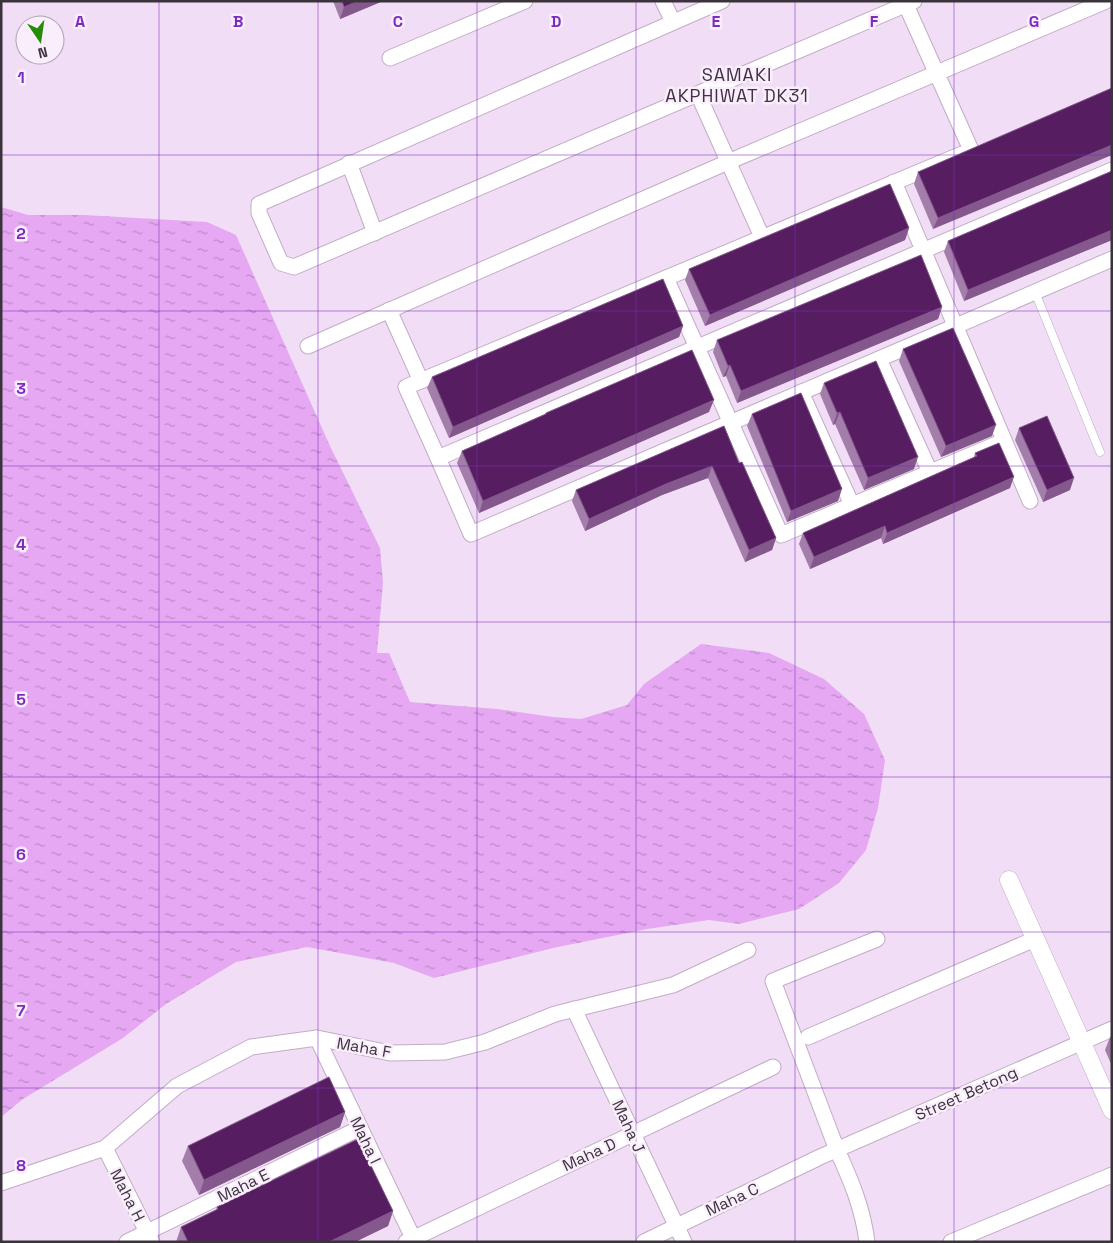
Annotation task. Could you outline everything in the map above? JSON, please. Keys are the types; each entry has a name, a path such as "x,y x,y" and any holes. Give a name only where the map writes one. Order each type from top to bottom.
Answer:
{"street":[{"path":"390,58 525,1"},
{"path":"663,1 673,22"},
{"path":"722,1 259,204 259,213 281,263 294,267 910,3 936,75 976,148 406,387 471,534 1112,259"},
{"path":"308,346 728,162 1106,1"},
{"path":"698,94 762,237"},
{"path":"349,163 375,233"},
{"path":"438,458 1112,170"},
{"path":"894,182 1030,501"},
{"path":"666,278 781,536 1004,440"},
{"path":"389,310 421,380"},
{"path":"879,359 930,472"},
{"path":"801,392 852,505"},
{"path":"1009,880 1112,1110"},
{"path":"867,1242 864,1218 850,1176 837,1150 773,981 878,939"},
{"path":"808,1037 1035,939"},
{"name":"Maha F","path":"1,1183 105,1148 177,1086 251,1047 317,1038 390,1053 445,1052 485,1042 555,1014 673,985 748,950"},
{"name":"Maha J","path":"574,1009 684,1242"},
{"name":"Street Betong","path":"820,1157 1112,1029"},
{"name":"Maha I","path":"317,1038 411,1241"},
{"name":"Maha D","path":"411,1241 773,1067"},
{"name":"Maha E","path":"127,1242 149,1237 360,1128"},
{"name":"Maha H","path":"105,1148 149,1237"},
{"name":"Maha C","path":"644,1242 820,1157"},
{"path":"951,1242 1112,1175"}],"lane":[{"path":"1035,292 1100,452"}],"water":[{"path":"1,207 28,215 84,215 207,222 236,235 330,446 380,548 383,582 377,653 389,653 410,702 497,709 581,719 627,705 644,684 701,644 769,653 824,679 864,714 885,760 878,808 866,850 839,883 799,909 739,924 709,920 647,929 553,948 434,978 394,963 307,947 236,962 166,1004 123,1038 23,1099 1,1117"}],"building":[{"path":"342,1 358,1 344,7"},
{"path":"1112,88 1112,145 938,218 918,172"},
{"path":"1112,171 1112,230 968,290 948,241"},
{"path":"890,184 909,228 710,315 689,269"},
{"path":"921,255 942,307 741,391 717,340"},
{"path":"663,279 683,326 453,427 432,377"},
{"path":"953,328 996,425 946,446 903,349"},
{"path":"692,350 714,400 483,501 462,451"},
{"path":"876,361 918,457 868,478 840,412 837,413 824,383"},
{"path":"801,393 842,489 791,511 752,414"},
{"path":"1047,416 1074,478 1047,490 1019,428"},
{"path":"724,426 739,463 742,462 776,538 749,550 712,466 666,484 589,519 576,490"},
{"path":"999,443 1014,477 887,533 885,526 814,557 803,533 977,456 975,453"},
{"path":"329,1077 345,1112 204,1180 188,1146"},
{"path":"358,1139 393,1211 329,1242 188,1242 181,1227 218,1209 217,1207"}],"district":[{"name":"SAMAKI AKPHIWAT DK31","path":"737,85"}]}
